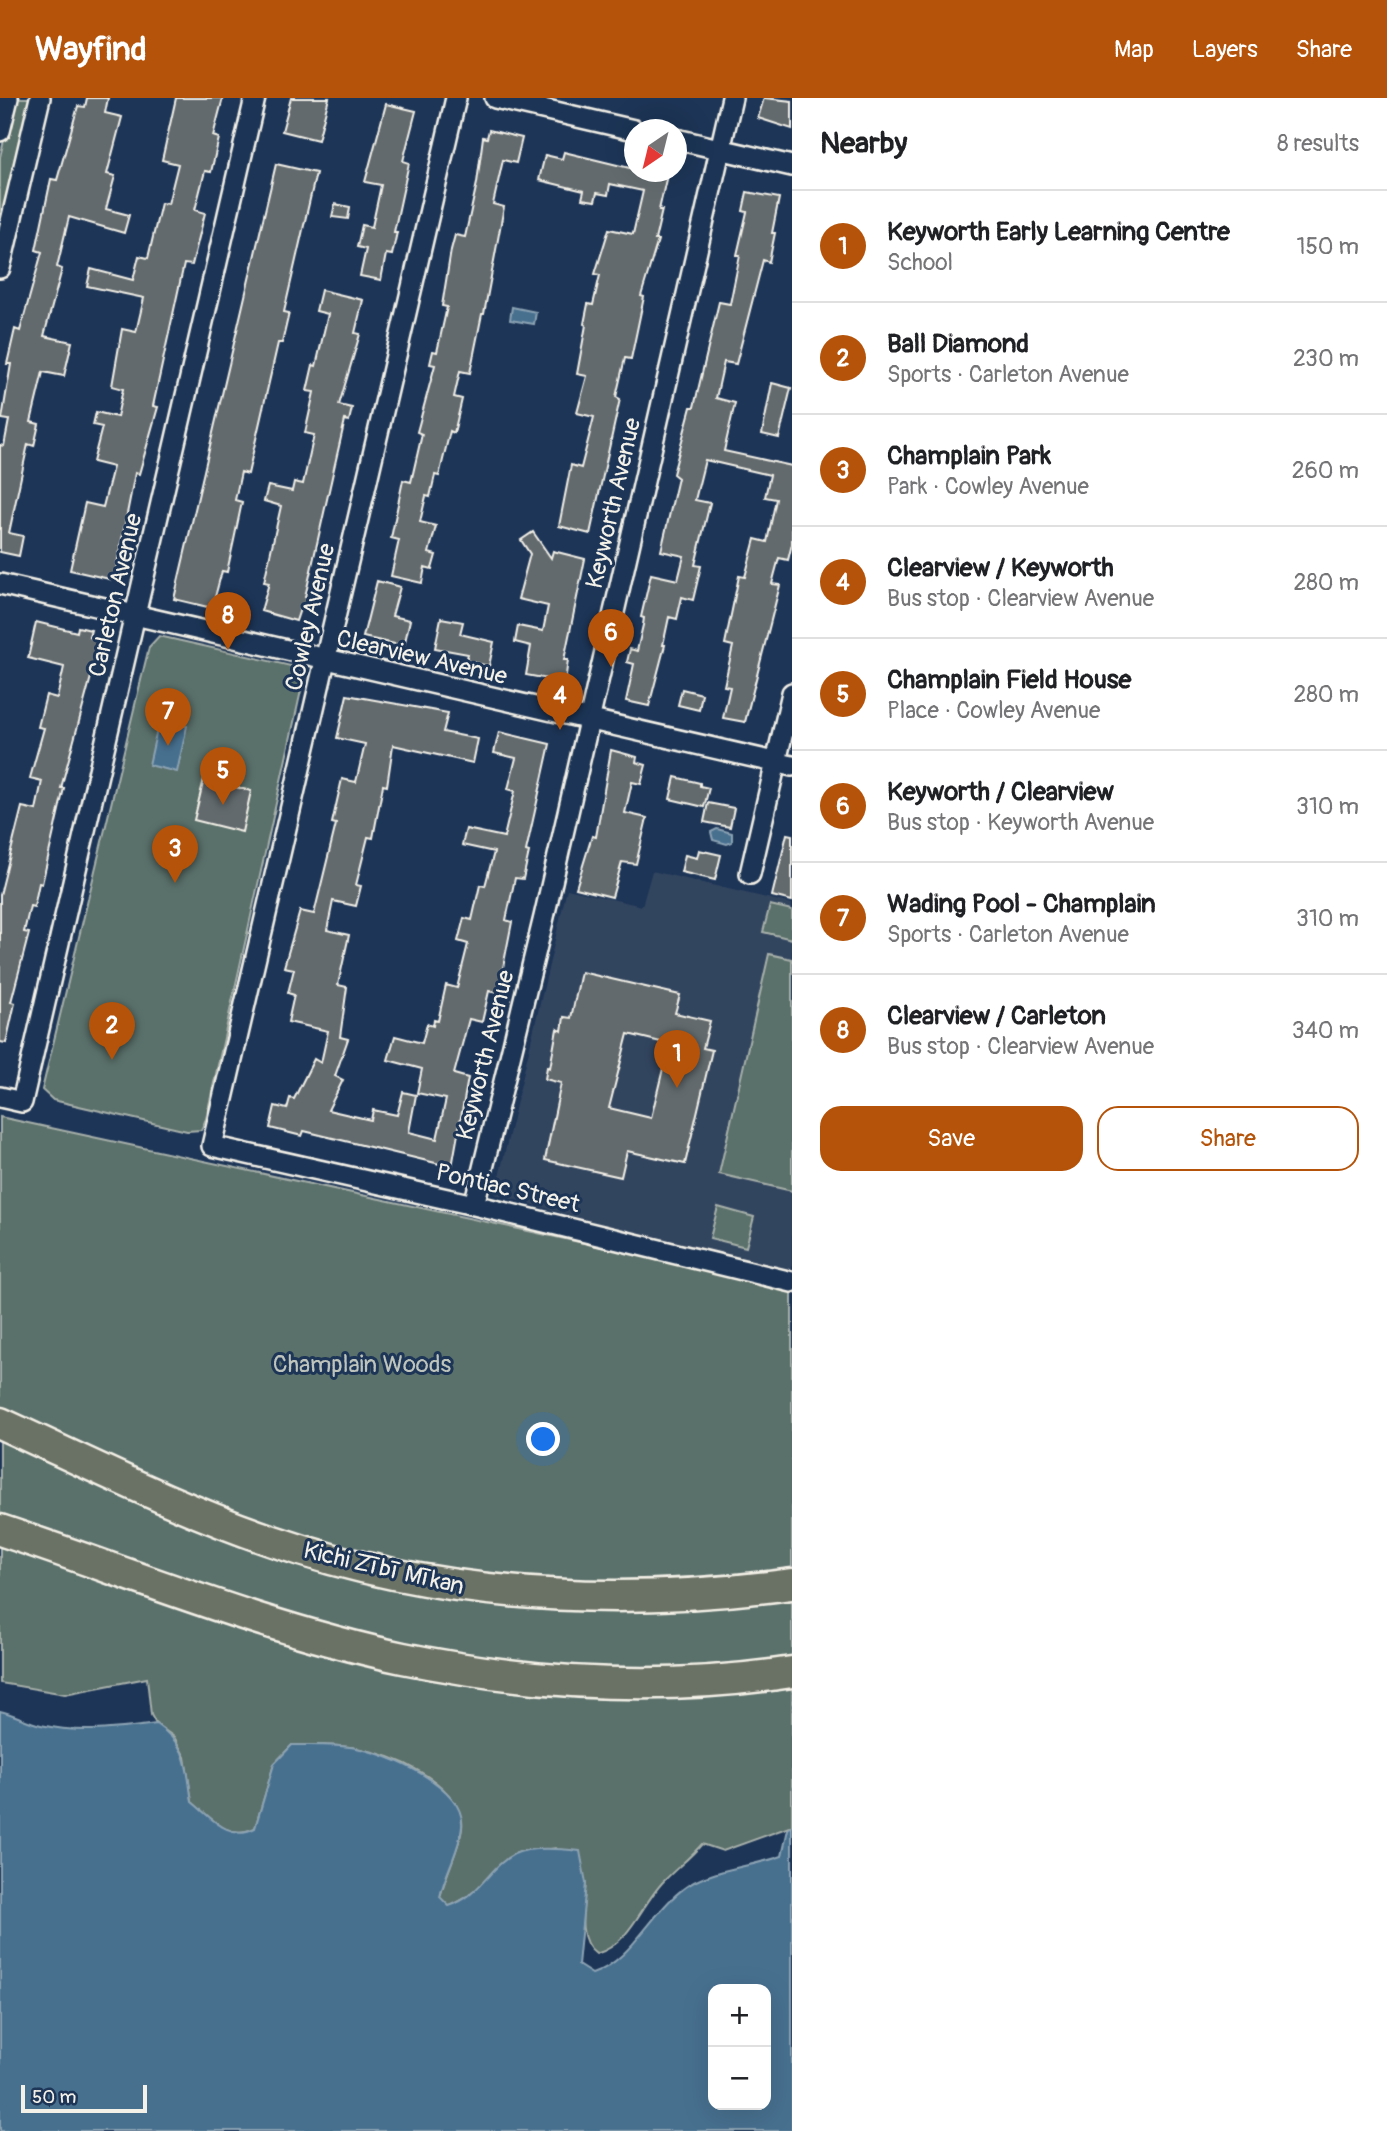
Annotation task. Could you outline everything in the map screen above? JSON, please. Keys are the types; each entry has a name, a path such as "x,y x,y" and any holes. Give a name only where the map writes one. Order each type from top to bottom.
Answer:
{"highway":[{"name":"Kichi Zībī Mīkan","path":"0,1423 226,1524 312,1554 403,1577 478,1589 601,1598 684,1596 792,1584"},
{"path":"0,1530 302,1630 443,1665 519,1677 619,1683 729,1680 792,1672"}],"street":[{"path":"0,131 8,98"},
{"path":"0,268 40,98"},
{"name":"Carleton Avenue","path":"0,1097 22,1102 255,98"},
{"name":"Cowley Avenue","path":"212,1146 456,98"},
{"path":"495,98 624,127"},
{"name":"Keyworth Avenue","path":"474,1205 544,917 587,720 732,98"},
{"path":"687,141 792,166"},
{"name":"Clearview Avenue","path":"0,584 784,764"},
{"path":"750,874 784,764 792,693"},
{"name":"Pontiac Street","path":"212,1146 474,1205 792,1282"}],"shaded area":[{"path":"512,307 536,312 534,324 510,320"},
{"path":"159,720 187,726 177,772 149,765"},
{"path":"717,829 732,833 732,842 727,844 713,840 711,832"},
{"path":"652,871 792,904 792,1272 641,1235 495,1194 567,889 642,906"},
{"path":"0,1711 55,1728 113,1729 156,1724 167,1732 180,1749 187,1767 192,1802 221,1826 237,1832 255,1828 274,1764 292,1745 356,1748 386,1757 438,1785 460,1811 461,1835 440,1897 449,1906 469,1895 506,1859 521,1851 580,1851 586,1883 578,1965 592,1974 620,1957 667,1903 694,1882 715,1873 782,1856 788,1829 792,1826 792,2131 0,2131"}],"green space":[{"path":"14,98 31,98 0,230 0,157"},
{"path":"159,636 300,668 304,677 206,1119 201,1130 187,1131 53,1100 42,1090 149,647"},
{"path":"770,905 792,910 792,939 763,932"},
{"path":"769,954 792,959 792,1191 719,1174"},
{"name":"Champlain Woods","path":"0,1117 792,1288 792,1826 723,1851 702,1844 662,1883 618,1942 596,1954 589,1948 583,1931 586,1883 556,1848 514,1854 471,1895 449,1907 440,1898 460,1837 462,1821 457,1806 447,1793 435,1782 404,1763 371,1751 348,1747 292,1745 274,1764 255,1828 237,1832 221,1826 192,1802 185,1757 174,1737 156,1724 151,1715 147,1678 65,1694 0,1683"},
{"path":"718,1207 754,1217 746,1247 710,1238"}],"building":[{"path":"87,98 108,98 105,113 122,117 107,174 115,176 106,209 129,215 124,233 69,217 57,267 62,269 44,336 72,342 64,376 43,372 31,422 39,424 34,446 28,444 9,533 23,536 19,556 0,552 0,445 4,446 9,420 2,419 11,364 7,364 15,329 20,331 42,252 36,250 51,179 57,180 78,106 85,107"},
{"path":"176,98 223,98 213,136 219,138 211,172 205,171 195,210 205,213 192,265 184,264 153,406 158,407 139,474 135,473 114,580 70,570 85,503 103,507 113,467 93,462 102,427 93,425 96,412 117,417 123,389 112,386 122,329 136,332 144,298 87,286 91,269 133,280 139,256 148,258 161,203 168,204 178,164 162,160"},
{"path":"291,98 329,98 318,140 282,131"},
{"path":"764,98 792,101 792,129 758,118"},
{"path":"386,104 416,111 403,161 409,163 394,232 397,232 392,255 386,254 381,280 360,276 366,249 357,247 362,225 372,227 381,185 365,182"},
{"path":"489,130 522,138 516,163 503,160 493,204 504,207 484,314 470,373 460,371 454,397 462,399 454,433 450,431 439,476 435,475 430,497 426,496 420,522 436,526 429,553 436,555 432,569 425,567 422,583 391,576 399,540 391,538 403,480 411,482 422,434 417,432 435,365 430,364 433,351 437,352 447,307 442,306 451,250 455,235 465,237 477,183 483,137 487,138"},
{"path":"564,152 624,167 624,182 665,182 655,240 658,240 641,296 644,297 631,359 625,358 616,397 620,399 590,534 559,526 571,465 581,468 594,417 577,413 587,376 577,374 586,325 584,324 588,304 593,305 600,275 595,274 609,229 633,234 643,191 610,184 608,195 597,193 595,201 582,199 584,191 539,180 545,155 562,159"},
{"path":"276,164 316,173 284,312 289,313 282,343 278,343 248,474 241,472 235,500 242,502 234,540 227,572 222,571 212,608 174,599"},
{"path":"747,192 779,198 772,233 775,233 769,262 763,260 736,364 724,362 716,398 735,403 724,451 792,466 792,544 788,560 779,558 772,584 780,585 745,722 723,718 730,687 724,686 733,646 725,644 739,576 745,577 755,539 767,542 776,499 765,497 770,475 705,460 695,500 710,503 695,565 701,566 693,600 682,597 677,619 669,617 665,645 649,706 626,701 634,664 627,662 630,649 637,651 644,618 641,617 651,574 678,580 684,556 661,551 678,478 673,474 691,407 694,407 719,302 730,304 747,212 743,211"},
{"path":"335,204 350,207 348,219 332,217"},
{"path":"321,290 363,300 355,333 360,334 339,405 352,408 349,421 345,420 305,597 308,598 305,611 300,609 296,621 261,611 269,583 264,582 281,506 264,501 268,486 292,491 294,482 303,484 314,435 305,433 314,392 307,391 313,365 316,366 328,314 316,311"},
{"path":"772,383 791,388 779,438 762,434"},
{"path":"533,532 551,558 553,551 585,559 564,660 568,660 565,682 526,675 531,646 515,642 518,626 543,631 548,606 518,599 530,554 521,540"},
{"path":"377,581 400,587 392,616 410,620 404,646 363,637"},
{"path":"441,618 463,622 460,634 494,642 489,666 466,661 468,654 435,648"},
{"path":"36,622 77,632 78,627 91,630 89,637 101,640 61,788 64,788 42,884 39,883 34,907 30,906 24,932 29,933 11,1002 15,1003 6,1043 0,1042 0,895 22,807 36,810 42,781 30,778 44,728 38,727 46,695 57,698 64,667 28,658"},
{"path":"682,689 702,694 699,710 678,705"},
{"path":"347,695 448,713 443,732 478,739 473,763 393,745 387,786 383,785 373,838 368,837 356,885 361,886 356,906 333,901 327,930 349,935 338,985 347,987 340,1037 348,1039 335,1076 343,1080 328,1110 371,1120 373,1110 397,1115 403,1092 416,1095 409,1132 437,1139 446,1099 417,1093 422,1069 388,1060 395,1036 422,1043 427,1024 433,1026 434,1020 438,1021 446,985 457,988 468,944 458,941 464,918 472,920 480,885 485,886 494,852 462,845 466,829 504,837 515,791 508,789 516,758 494,753 499,732 550,744 526,851 529,852 523,879 515,878 506,920 512,922 498,993 489,991 482,1022 469,1019 454,1074 468,1078 452,1167 304,1131 302,1136 270,1128 275,1106 287,1109 290,1098 294,1099 314,1059 321,1063 328,1031 288,1022 294,995 288,993 294,969 284,967 300,911 314,914 336,824 332,823 342,779 356,782 365,744 337,738"},
{"path":"611,750 637,757 636,762 646,765 641,784 632,782 625,813 647,818 636,864 622,862 612,897 576,888 592,836 596,837"},
{"path":"675,777 709,788 704,807 670,799"},
{"path":"204,779 251,791 242,832 194,820"},
{"path":"708,803 734,808 730,827 704,822"},
{"path":"787,834 792,835 792,901 772,896"},
{"path":"699,850 721,855 715,880 681,872 685,855 697,858"},
{"path":"581,972 680,995 675,1013 710,1021 703,1048 712,1050 685,1164 627,1151 621,1177 545,1160 561,1083 545,1079 547,1067 550,1068 557,1029 562,1031 564,1017 571,1018","holes":["628,1034 669,1044 651,1118 609,1108"]}],"place":[{"name":"Clearview / Carleton","path":"228,650"},
{"name":"Keyworth / Clearview","path":"611,667"},
{"name":"Clearview / Keyworth","path":"560,730"},
{"name":"Wading Pool - Champlain","path":"168,746"},
{"name":"Champlain Field House","path":"223,805"},
{"name":"Champlain Park","path":"175,883"},
{"name":"Ball Diamond","path":"112,1060"},
{"name":"Keyworth Early Learning Centre","path":"677,1088"}]}
